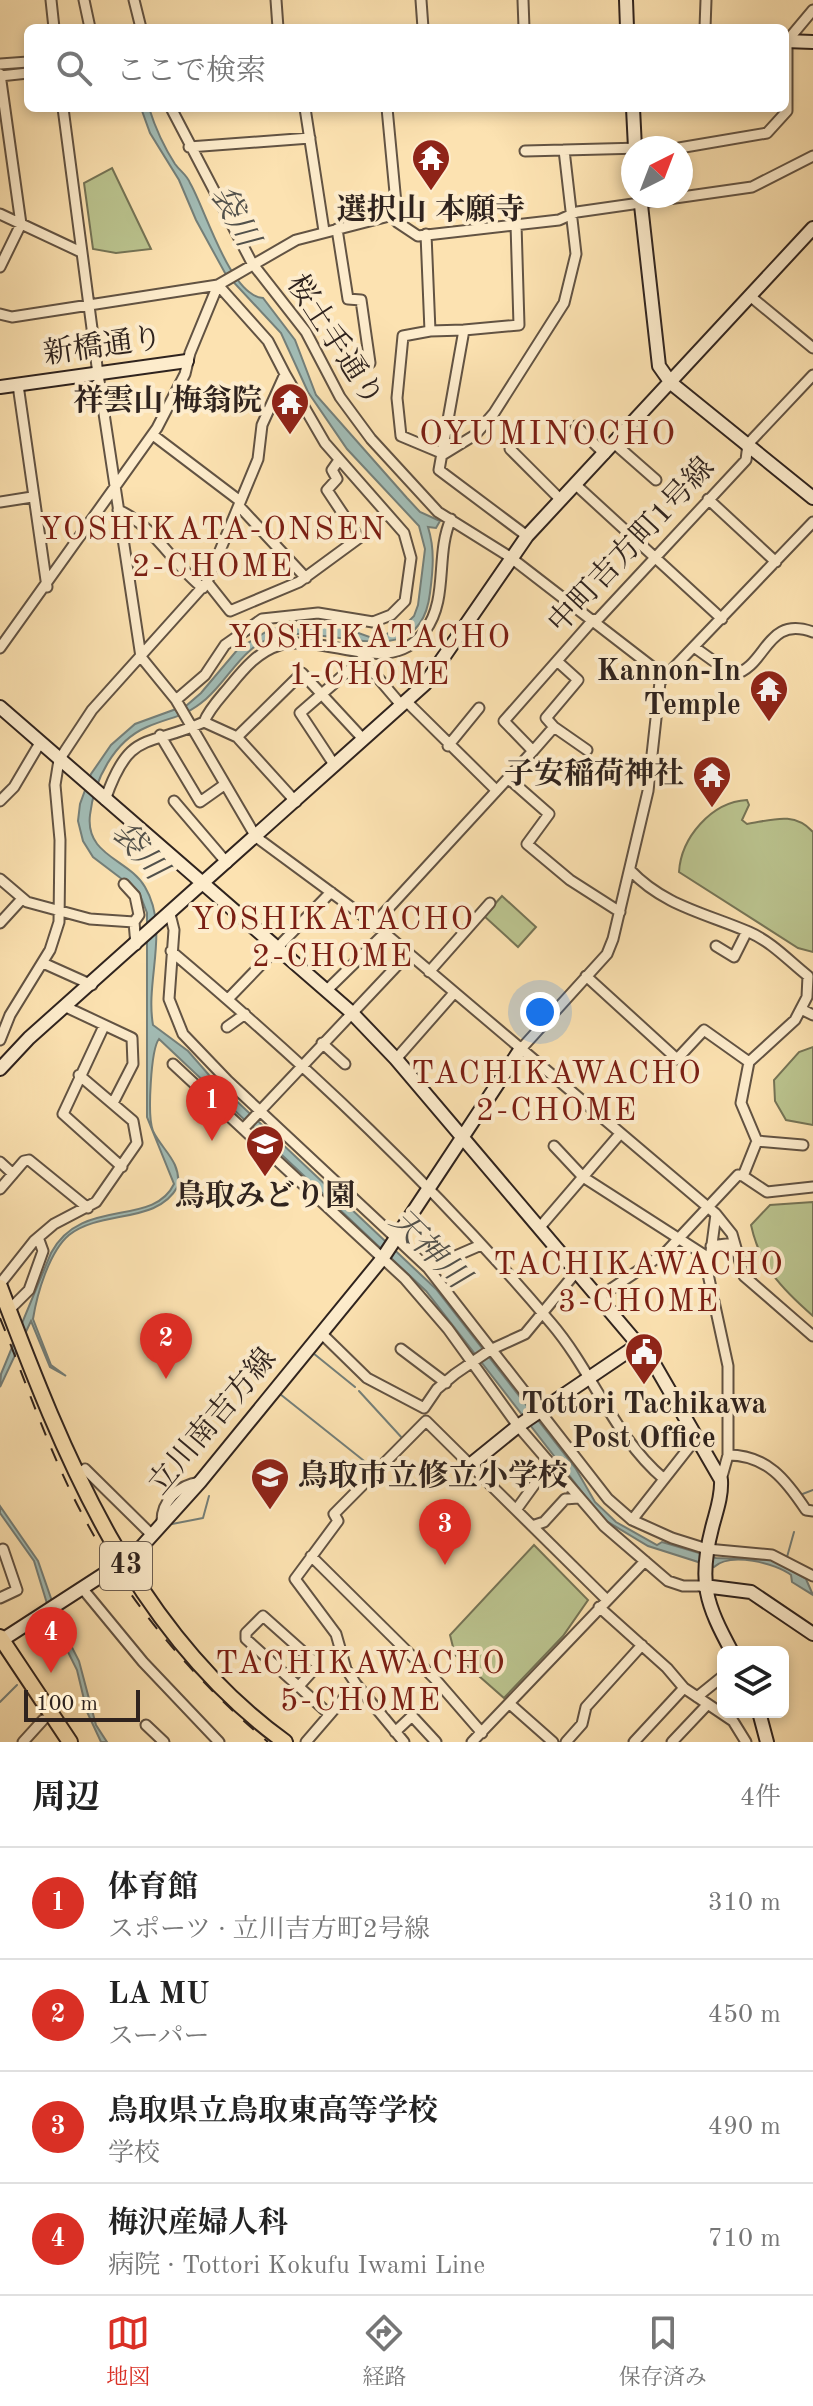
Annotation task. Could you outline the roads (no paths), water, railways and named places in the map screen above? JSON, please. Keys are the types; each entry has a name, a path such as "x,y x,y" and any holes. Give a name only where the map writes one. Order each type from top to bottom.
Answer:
{"main road":[{"path":"626,0 627,24"},
{"path":"789,41 813,42"},
{"path":"633,112 636,136"},
{"path":"641,208 656,356 671,383 813,498"},
{"path":"3,1065 425,684 527,536 813,228"},
{"name":"新橋通り","path":"0,387 187,361"},
{"path":"0,707 279,946 351,1012 396,1059 660,1371 721,1480 721,1497 703,1570 712,1613 729,1646"},
{"path":"396,1239 520,1050"},
{"name":"立川南吉方線","path":"1,1639 123,1562 152,1535 200,1482 396,1239"},
{"name":"43","path":"0,1285 76,1476 123,1562 155,1611 212,1677 285,1742"},
{"path":"470,1465 539,1411 639,1344"},
{"path":"704,1586 751,1592 813,1634"},
{"path":"1,1639 70,1742"},
{"path":"761,1718 767,1742"}],"street":[{"path":"51,0 54,24"},
{"path":"84,0 89,24"},
{"path":"134,0 140,24"},
{"path":"276,0 278,24"},
{"path":"421,0 423,24"},
{"path":"523,0 524,24"},
{"path":"705,24 706,0"},
{"path":"789,38 813,10"},
{"path":"0,64 24,62"},
{"path":"0,267 21,224 0,75 24,73"},
{"path":"64,112 88,305 141,657 176,701 256,837 374,924 619,1135 712,1210 728,1228 744,1276 813,1336"},
{"name":"桜土手通り","path":"173,112 250,265 306,332 340,397 371,439 432,506 510,557 664,676"},
{"path":"306,112 324,231"},
{"path":"387,112 397,222 418,236 516,224 621,204"},
{"path":"693,145 770,131 786,112"},
{"path":"189,147 310,138"},
{"path":"525,151 621,148"},
{"path":"444,454 475,435 494,413 559,315 576,254 564,150"},
{"path":"693,194 752,187 813,156"},
{"path":"0,214 81,252"},
{"path":"0,314 12,317 219,284 296,240 397,214"},
{"path":"444,454 401,436 398,413 403,336 430,331 519,325 516,224"},
{"path":"337,229 348,299 361,300 370,363"},
{"path":"426,234 430,331"},
{"path":"176,701 205,675 225,645 262,619 318,613 373,622 391,615 405,601 411,558 404,533 339,460 311,423 268,341 219,284"},
{"name":"新橋通り","path":"187,361 219,284"},
{"path":"750,296 813,348"},
{"path":"464,330 441,473 527,536"},
{"path":"0,648 47,587 153,435 185,374 187,361"},
{"path":"3,1065 0,1040 10,1015 43,963 56,935 60,840 55,785 59,760 92,710 205,585 258,459 262,425 285,374"},
{"name":"中町吉方町1号線","path":"533,751 504,721 593,620 599,618 746,460 748,444 813,375"},
{"path":"18,385 47,587"},
{"path":"803,385 813,393"},
{"path":"576,426 605,454"},
{"path":"153,435 240,503 306,578"},
{"path":"615,444 656,480"},
{"path":"510,449 561,500"},
{"path":"118,510 153,536 182,570 205,585 230,611 306,578 359,538 327,490 337,479 332,470 339,460"},
{"path":"576,485 722,619"},
{"path":"0,502 32,497"},
{"path":"708,499 776,562"},
{"path":"104,799 127,753 139,742 204,722 247,665 274,648 320,642 364,656 389,654 414,643 431,622 439,591 443,538 451,519"},
{"path":"520,1050 607,954 630,870 652,765 656,693 664,676 813,522"},
{"path":"694,647 733,675 752,664 773,636 787,630 813,632"},
{"path":"335,766 300,713 364,656"},
{"path":"364,656 405,704 496,790"},
{"path":"557,661 578,680 546,718 587,750"},
{"path":"237,737 302,673 364,740"},
{"path":"448,746 479,708"},
{"path":"204,722 237,737 296,802"},
{"path":"374,924 554,727"},
{"path":"160,735 198,801 203,801 224,785"},
{"path":"0,801 14,787 40,743"},
{"path":"508,778 549,814 527,844 570,880 620,912"},
{"path":"174,801 227,863"},
{"path":"630,870 648,889 667,901 747,931 767,942 810,977 807,997 801,1009 784,1032 749,1062 741,1103 757,1141 743,1176"},
{"path":"0,879 21,900 90,919 134,922"},
{"path":"124,884 135,896 139,915 134,922 138,943"},
{"path":"228,999 331,892"},
{"path":"0,923 21,900"},
{"path":"429,972 490,903"},
{"path":"168,916 174,930 168,986 176,1021 201,1055 428,1268 608,1499 632,1520 707,1550 772,1555 813,1576"},
{"path":"716,946 734,957 747,931"},
{"path":"328,989 385,933"},
{"path":"171,951 301,1064 430,1186 540,1312 641,1459 664,1479"},
{"path":"244,1128 301,1064 408,954"},
{"path":"43,963 92,985"},
{"path":"586,976 677,1059 704,1030 749,1062"},
{"path":"396,1059 454,993"},
{"path":"66,1007 131,1036 133,1064 113,1103"},
{"path":"801,1009 813,1015"},
{"path":"227,1027 245,1014"},
{"path":"104,1026 64,1110 65,1118 122,1167"},
{"path":"322,1043 345,1064"},
{"path":"173,1064 413,1289 474,1362 578,1498 645,1561 676,1584 704,1586"},
{"path":"0,1285 34,1241 39,1240 54,1224 88,1208 122,1167 137,1143 133,1121 79,1075"},
{"path":"540,1227 619,1135"},
{"path":"757,1141 803,1145"},
{"path":"554,1146 583,1177 676,1240 709,1258"},
{"path":"0,1189 29,1160 88,1208"},
{"path":"0,1162 13,1174"},
{"path":"599,1297 666,1252 712,1210 738,1175 767,1192 813,1187"},
{"path":"712,1210 708,1274 728,1366 728,1455 721,1480"},
{"path":"10,1315 29,1290 43,1251 39,1240"},
{"path":"711,1246 734,1243"},
{"path":"428,1268 481,1245"},
{"path":"424,1408 446,1383 474,1362 492,1349 525,1334 540,1312 577,1271"},
{"path":"321,1333 367,1378 424,1408"},
{"path":"401,1349 446,1383"},
{"path":"424,1408 426,1421 532,1526 684,1688 733,1721 746,1742"},
{"path":"404,1742 356,1684 346,1669 336,1634 295,1579 338,1521 334,1514 426,1421"},
{"path":"632,1520 698,1436"},
{"path":"728,1455 760,1460 796,1493 806,1510 813,1511"},
{"path":"516,1510 550,1463"},
{"path":"76,1476 85,1469 152,1535"},
{"path":"532,1526 547,1519 565,1499 578,1498"},
{"path":"0,1598 17,1590 3,1549"},
{"path":"311,1556 436,1680 482,1733"},
{"path":"472,1742 567,1647 645,1561"},
{"path":"82,1588 143,1662 219,1742"},
{"path":"299,1686 318,1665 263,1616 246,1633 246,1639 329,1714"},
{"path":"566,1742 582,1724 586,1707 642,1645"},
{"path":"697,1697 717,1681"},
{"path":"306,1742 356,1684"},
{"path":"634,1742 684,1688"},
{"path":"510,1704 553,1742"},
{"path":"672,1742 707,1705"},
{"path":"395,1732 412,1716 436,1742"},
{"path":"23,1742 43,1720"},
{"path":"146,1725 164,1742"}],"water":[{"path":"142,112 150,112 175,164 189,180 229,267 251,294 263,298 295,340 316,395 420,512 440,521 436,528 428,527 433,560 430,593 423,619 409,634 391,641 370,642 299,634 266,640 246,654 198,705 135,733 116,752 101,775 90,815 94,840 145,887 156,920 151,1008 153,1025 188,1051 209,1075 436,1289 576,1469 595,1502 616,1522 657,1545 662,1542 716,1558 772,1560 806,1579 813,1595 792,1582 791,1575 775,1567 753,1561 731,1560 714,1567 648,1546 603,1519 426,1291 159,1039 152,1069 151,1123 177,1170 178,1186 169,1198 157,1206 82,1227 62,1242 45,1274 33,1319 51,1365 66,1376 50,1367 31,1321 0,1387 1,1374 51,1253 64,1235 80,1224 150,1205 164,1197 174,1184 147,1117 147,913 139,892 93,857 83,841 78,821 80,804 91,774 111,745 135,724 187,705 238,649 269,630 287,625 339,626 375,639 403,627 414,616 418,605 425,549 419,526 347,449 308,392 281,333 225,273 196,220 179,180 150,133"},
{"path":"0,1506 38,1561 60,1624 79,1661 96,1725 107,1742 101,1742 87,1712 77,1670 52,1620 34,1561 0,1513"}],"waterway":[{"path":"0,70 24,68"},
{"path":"313,1353 355,1387"},
{"path":"359,1391 403,1439"},
{"path":"280,1394 373,1468"},
{"path":"800,1495 813,1490"},
{"path":"172,1524 203,1518 209,1496"},
{"path":"787,1557 794,1532"},
{"path":"0,1702 17,1685"}],"railway":[{"path":"0,1318 68,1487 118,1575 187,1664 268,1742"}],"place":[{"name":"選択山 本願寺","path":"431,192"},
{"name":"祥雲山 梅翁院","path":"290,436"},
{"name":"Kannon-In Temple","path":"769,723"},
{"name":"子安稲荷神社","path":"712,809"},
{"name":"体育館","path":"212,1141"},
{"name":"鳥取みどり園","path":"265,1178"},
{"name":"LA MU","path":"166,1379"},
{"name":"Tottori Tachikawa Post Office","path":"644,1386"},
{"name":"鳥取市立修立小学校","path":"270,1511"},
{"name":"鳥取県立鳥取東高等学校","path":"445,1565"},
{"name":"梅沢産婦人科","path":"51,1673"}],"district":[{"name":"OYUMINOCHO","path":"548,435"},
{"name":"YOSHIKATA-ONSEN 2-CHOME","path":"213,550"},
{"name":"YOSHIKATACHO 1-CHOME","path":"370,658"},
{"name":"YOSHIKATACHO 2-CHOME","path":"333,940"},
{"name":"TACHIKAWACHO 2-CHOME","path":"557,1094"},
{"name":"TACHIKAWACHO 3-CHOME","path":"639,1284"},
{"name":"TACHIKAWACHO 5-CHOME","path":"361,1684"}],"water label":[{"name":"袋川","path":"233,217"},
{"name":"袋川","path":"138,852"},
{"name":"天神川","path":"428,1250"}]}
